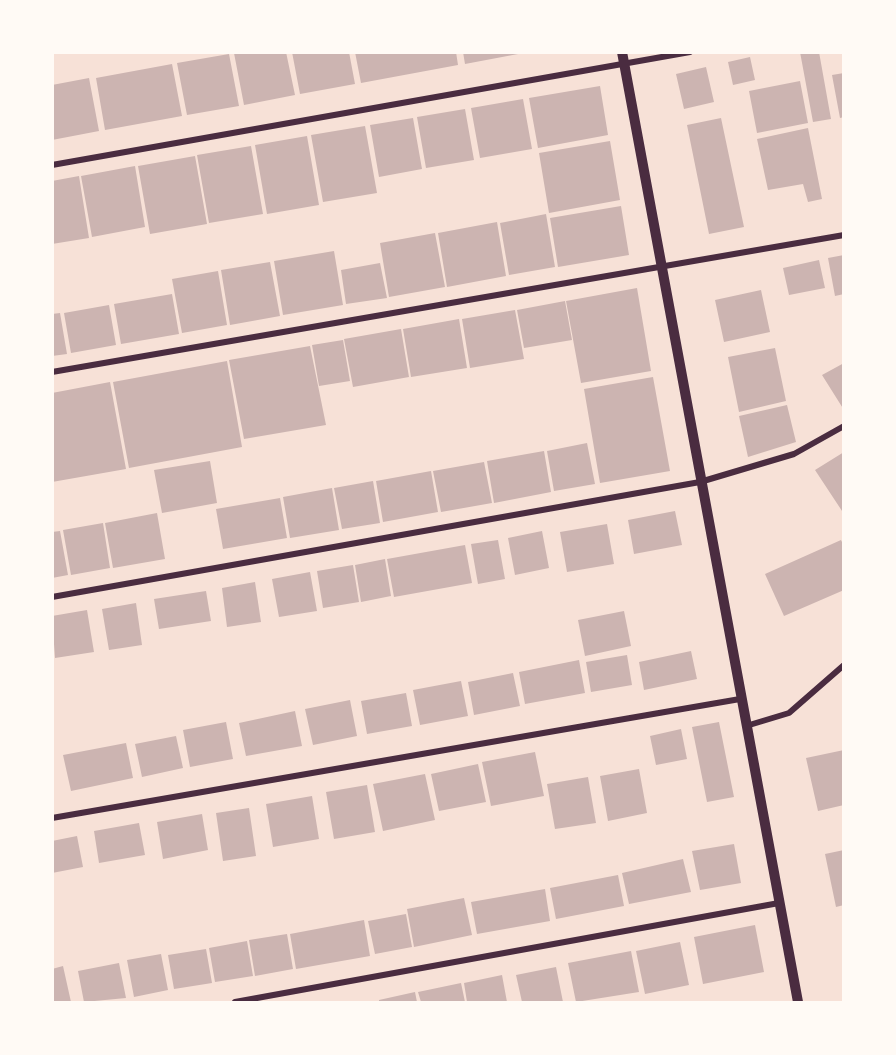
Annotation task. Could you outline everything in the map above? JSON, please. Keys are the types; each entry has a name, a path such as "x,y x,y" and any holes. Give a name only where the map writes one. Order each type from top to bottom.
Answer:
{"street":[{"path":"622,52 745,726 798,1002"},
{"path":"52,165 690,52"},
{"path":"52,372 843,235"},
{"path":"52,597 700,482 794,454 843,426"},
{"path":"745,726 789,712 843,665"},
{"path":"52,818 740,699"},
{"path":"235,1002 778,903"}],"building":[{"path":"286,52 295,95 244,105 234,53"},
{"path":"292,52 349,52 355,84 300,94"},
{"path":"355,52 456,52 458,65 361,83"},
{"path":"463,52 518,52 518,54 465,64"},
{"path":"800,52 819,52 831,119 813,122"},
{"path":"229,54 239,106 187,115 177,63"},
{"path":"750,57 755,80 733,85 728,62"},
{"path":"172,64 182,116 105,130 96,78"},
{"path":"706,67 714,102 684,109 676,74"},
{"path":"844,73 844,117 840,118 832,75"},
{"path":"89,78 99,131 52,140 52,85"},
{"path":"800,81 808,123 757,133 749,91"},
{"path":"600,86 608,135 538,148 529,98"},
{"path":"523,99 532,149 480,158 471,108"},
{"path":"465,109 474,160 426,168 417,117"},
{"path":"413,118 422,169 379,177 370,125"},
{"path":"721,118 744,227 709,234 687,125"},
{"path":"365,126 377,193 323,202 311,135"},
{"path":"808,128 822,199 808,202 803,184 768,190 757,139"},
{"path":"307,136 319,205 267,214 255,145"},
{"path":"610,141 620,200 549,213 539,153"},
{"path":"251,146 263,214 209,223 197,155"},
{"path":"195,156 207,224 150,234 138,166"},
{"path":"135,166 145,227 92,237 81,176"},
{"path":"79,176 89,238 52,244 52,181"},
{"path":"621,206 629,255 558,267 550,218"},
{"path":"546,214 555,267 509,275 500,223"},
{"path":"497,222 506,276 447,287 438,233"},
{"path":"435,233 445,287 389,297 380,243"},
{"path":"334,251 343,305 283,315 274,261"},
{"path":"844,255 844,294 835,296 828,258"},
{"path":"819,260 825,288 789,295 783,268"},
{"path":"270,262 280,316 230,325 221,270"},
{"path":"380,263 387,298 346,304 341,270"},
{"path":"218,271 227,325 182,333 172,279"},
{"path":"637,288 651,371 581,383 566,301"},
{"path":"761,290 770,332 724,342 715,300"},
{"path":"172,294 179,334 121,344 114,304"},
{"path":"565,301 572,340 524,348 517,310"},
{"path":"109,305 116,345 71,353 64,313"},
{"path":"515,310 524,359 470,368 462,319"},
{"path":"60,313 67,354 52,356 52,314"},
{"path":"459,319 467,368 411,377 403,329"},
{"path":"401,329 409,377 353,387 344,339"},
{"path":"343,340 350,381 319,386 312,345"},
{"path":"310,346 326,425 244,439 229,360"},
{"path":"775,348 786,401 739,412 728,357"},
{"path":"227,361 242,447 129,468 113,382"},
{"path":"844,363 844,410 822,375"},
{"path":"653,377 670,471 600,483 584,389"},
{"path":"110,382 126,469 52,482 52,393"},
{"path":"787,405 796,442 748,457 739,416"},
{"path":"587,443 595,484 554,491 547,451"},
{"path":"544,451 551,492 494,503 487,461"},
{"path":"844,452 844,514 815,470"},
{"path":"210,461 217,503 162,513 154,470"},
{"path":"484,462 492,503 441,512 433,471"},
{"path":"431,471 438,512 383,522 376,481"},
{"path":"373,481 380,523 342,529 334,488"},
{"path":"332,488 339,530 290,538 283,497"},
{"path":"280,498 287,538 223,549 216,509"},
{"path":"675,511 682,545 634,554 628,520"},
{"path":"157,513 165,559 113,568 105,523"},
{"path":"103,523 110,568 71,575 63,530"},
{"path":"607,524 614,564 567,572 560,532"},
{"path":"60,531 68,575 52,578 52,532"},
{"path":"542,531 549,568 515,575 508,538"},
{"path":"498,540 505,579 478,584 471,544"},
{"path":"841,540 844,546 844,590 784,616 765,574"},
{"path":"465,545 472,583 394,597 387,559"},
{"path":"385,559 391,596 361,602 355,565"},
{"path":"353,565 359,602 323,608 317,571"},
{"path":"310,572 317,611 279,617 272,579"},
{"path":"255,582 261,622 227,627 222,588"},
{"path":"206,591 211,621 159,629 154,599"},
{"path":"136,603 142,645 109,650 102,609"},
{"path":"87,610 94,652 55,658 52,616"},
{"path":"624,611 631,646 585,656 578,620"},
{"path":"691,651 697,679 644,690 639,662"},
{"path":"627,655 632,685 591,692 586,662"},
{"path":"579,660 585,693 525,704 519,672"},
{"path":"513,673 520,706 474,715 468,682"},
{"path":"461,681 468,716 420,725 413,690"},
{"path":"406,693 412,726 367,734 361,701"},
{"path":"350,700 357,736 313,745 305,709"},
{"path":"295,711 302,746 246,756 239,723"},
{"path":"226,722 233,759 190,767 183,730"},
{"path":"719,722 734,797 707,802 692,727"},
{"path":"681,729 687,759 656,765 650,736"},
{"path":"176,736 183,768 142,777 135,744"},
{"path":"126,743 133,778 71,791 63,755"},
{"path":"844,750 844,805 818,811 806,758"},
{"path":"535,752 544,796 491,806 482,762"},
{"path":"478,764 486,802 439,811 431,774"},
{"path":"639,769 647,813 608,821 600,776"},
{"path":"425,774 435,820 383,831 373,784"},
{"path":"588,777 596,823 555,829 547,784"},
{"path":"367,785 375,832 334,839 326,792"},
{"path":"312,796 319,839 273,847 266,804"},
{"path":"249,808 256,856 223,861 216,813"},
{"path":"202,814 208,850 163,859 157,822"},
{"path":"139,823 145,855 99,863 94,831"},
{"path":"77,836 83,867 52,873 52,841"},
{"path":"734,844 741,883 700,890 692,851"},
{"path":"844,850 844,905 836,907 825,854"},
{"path":"683,859 691,892 629,904 622,873"},
{"path":"618,875 624,906 556,919 550,888"},
{"path":"545,889 550,921 477,934 471,902"},
{"path":"464,898 472,935 414,947 407,909"},
{"path":"406,914 412,947 375,954 368,921"},
{"path":"364,920 370,956 296,969 290,934"},
{"path":"755,925 764,972 703,984 694,937"},
{"path":"287,934 293,969 255,976 249,940"},
{"path":"247,941 253,976 215,982 209,948"},
{"path":"680,942 689,985 645,994 636,951"},
{"path":"206,949 212,983 174,989 168,955"},
{"path":"631,951 639,992 576,1002 568,963"},
{"path":"161,954 168,990 134,997 127,960"},
{"path":"119,963 126,998 84,1002 78,971"},
{"path":"63,966 71,1002 52,1002 52,969"},
{"path":"556,967 563,1002 522,1002 516,975"},
{"path":"502,975 507,1002 467,1002 464,983"},
{"path":"461,983 465,1002 421,1002 418,992"},
{"path":"415,992 417,1002 379,1002 379,1000"}]}
